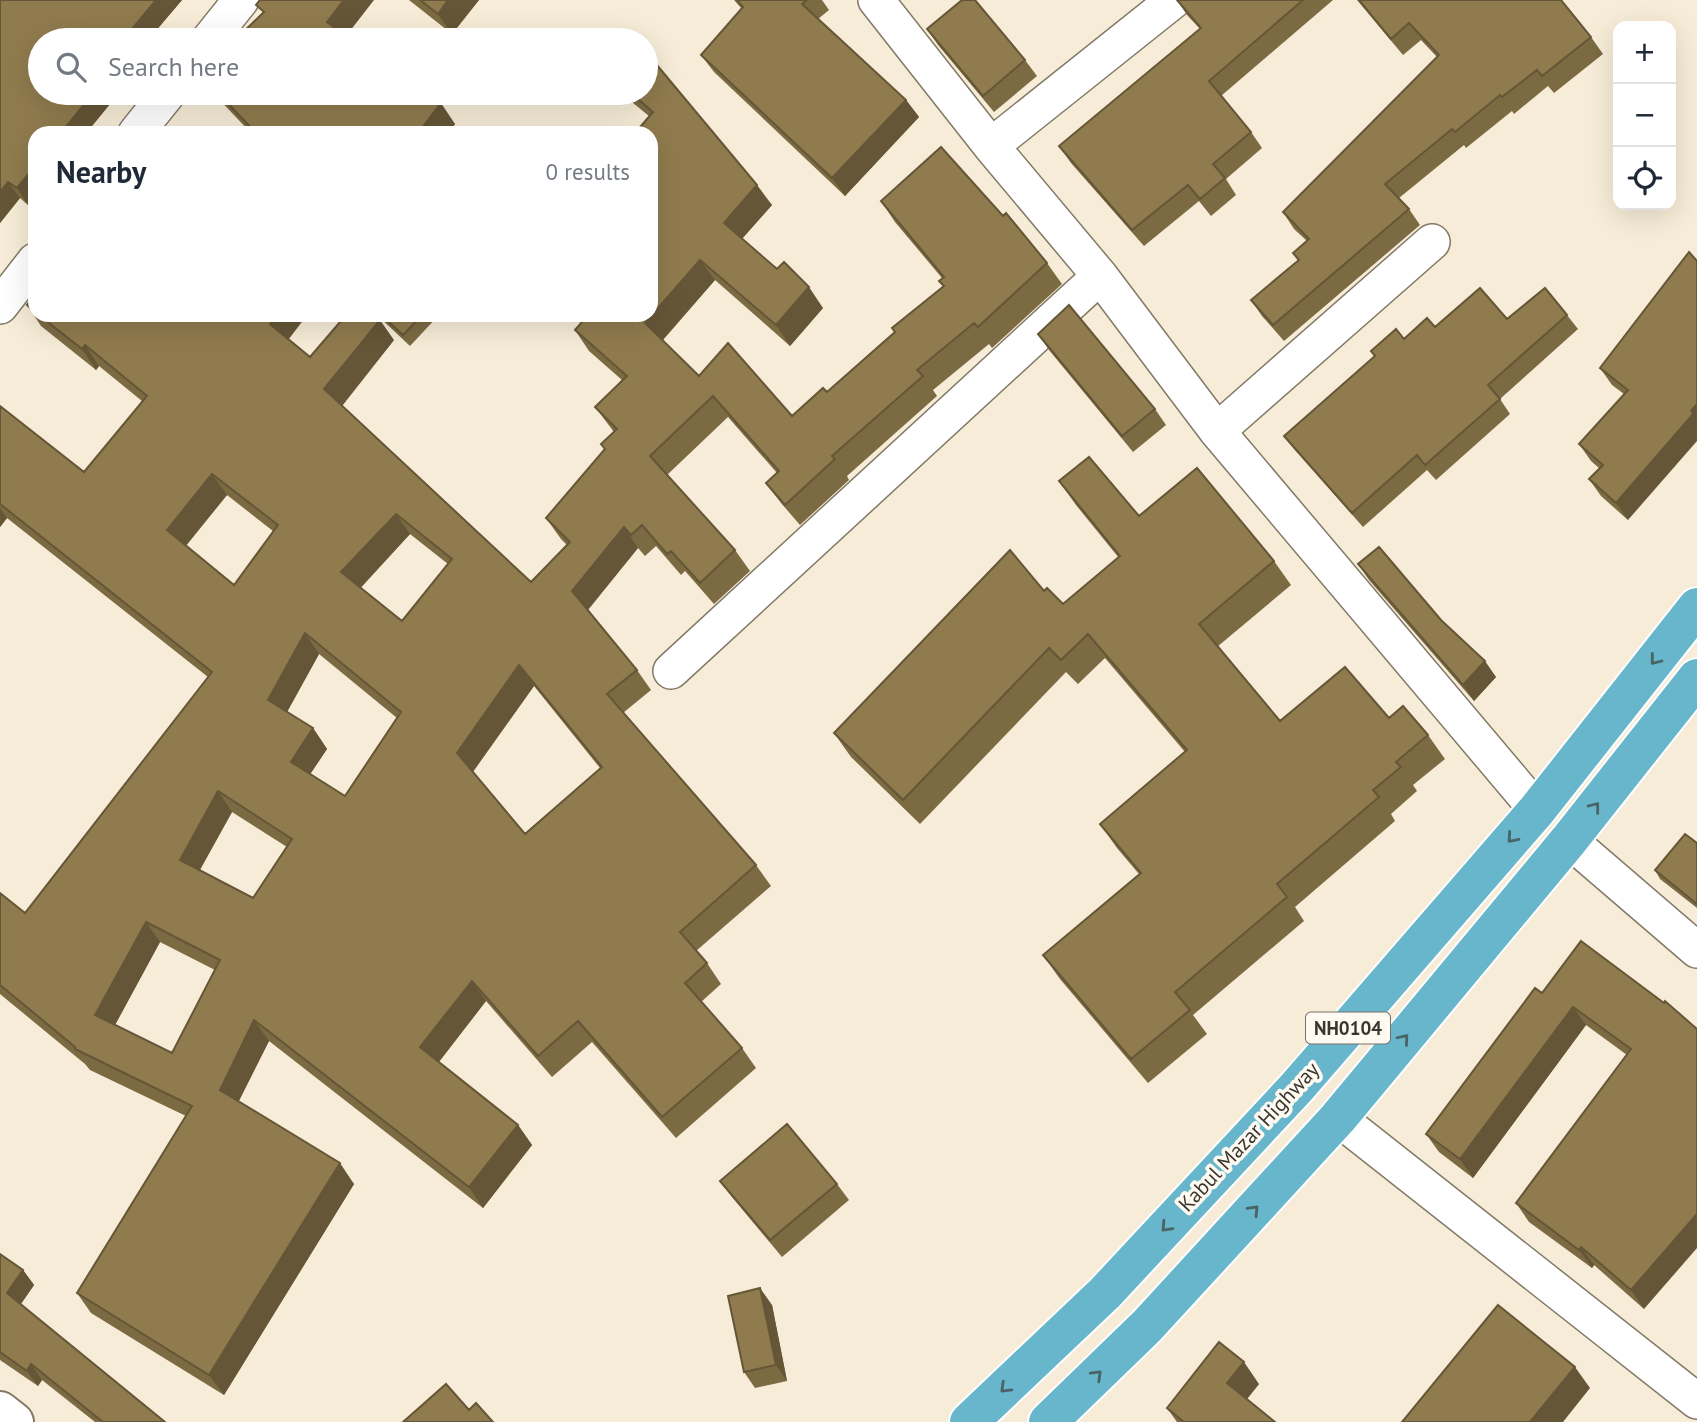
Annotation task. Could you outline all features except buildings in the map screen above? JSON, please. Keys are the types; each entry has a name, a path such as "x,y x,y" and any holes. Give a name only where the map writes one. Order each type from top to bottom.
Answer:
{"highway":[{"name":"Kabul Mazar Highway","path":"969,1422 1105,1293 1297,1087 1537,810 1697,607"},
{"name":"NH0104","path":"1048,1422 1147,1326 1338,1118 1569,840 1697,678"}],"street":[{"path":"219,28 241,0"},
{"path":"876,0 991,146 1100,276 1217,431 1537,810"},
{"path":"991,146 1174,0"},
{"path":"142,126 158,105"},
{"path":"1217,431 1432,242"},
{"path":"0,306 28,270"},
{"path":"671,671 1100,276"},
{"path":"1569,840 1697,950"},
{"path":"1338,1118 1697,1401"},
{"path":"0,1412 13,1422"}]}
